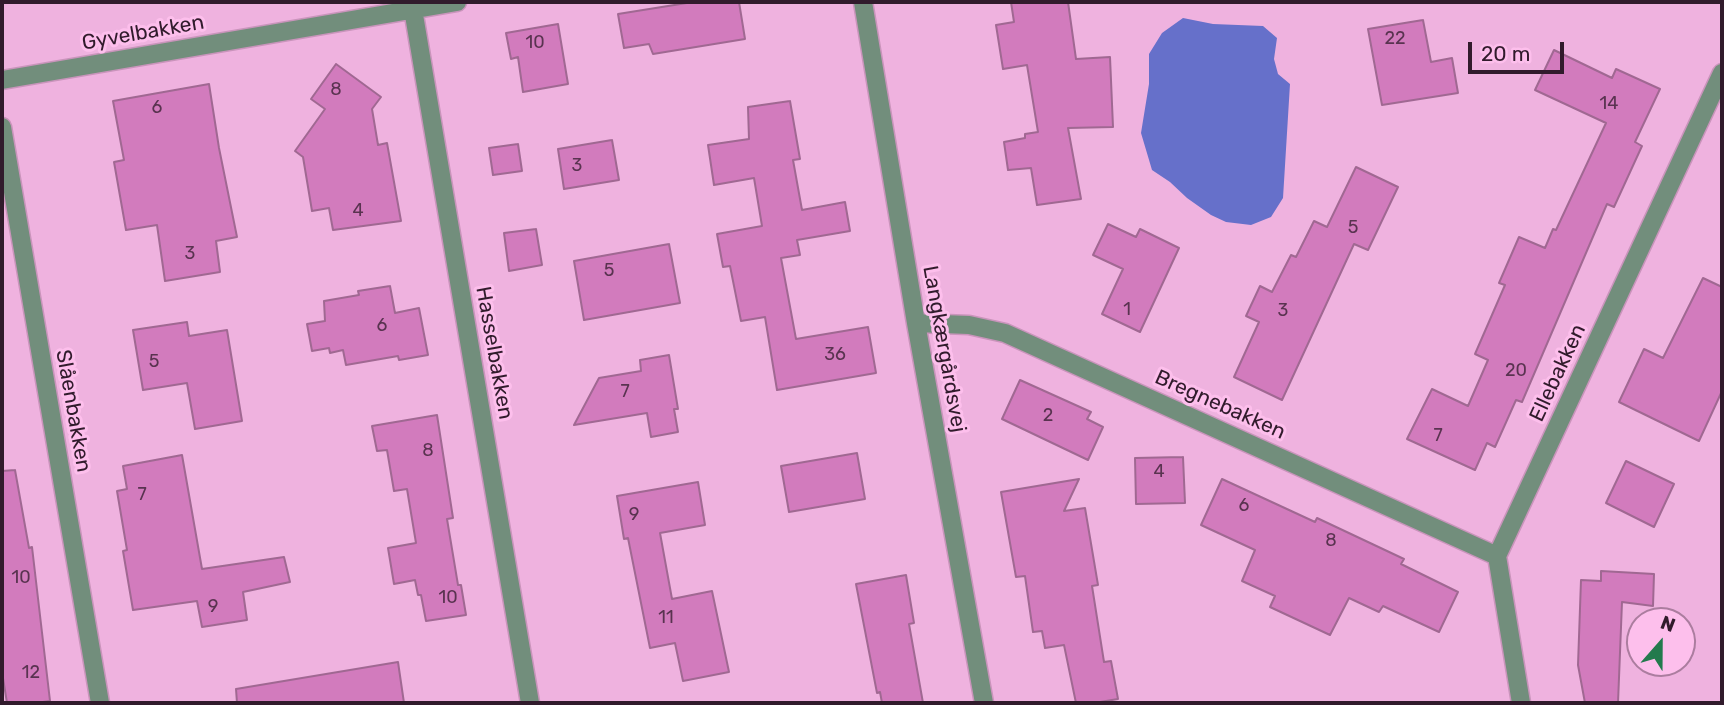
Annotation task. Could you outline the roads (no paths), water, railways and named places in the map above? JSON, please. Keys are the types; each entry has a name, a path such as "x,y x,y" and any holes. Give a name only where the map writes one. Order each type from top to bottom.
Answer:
{"street":[{"name":"Gyvelbakken","path":"2,80 457,2"},
{"name":"Langkærgårdsvej","path":"863,2 916,323 984,703"},
{"name":"Hasselbakken","path":"412,9 530,703"},
{"name":"Ellebakken","path":"1497,556 1722,73"},
{"name":"Slåenbakken","path":"2,127 100,703"},
{"name":"Bregnebakken","path":"916,323 969,325 1005,333 1497,556"},
{"path":"1497,556 1521,703"}],"water":[{"path":"1183,18 1213,24 1263,26 1277,38 1274,59 1278,74 1290,84 1283,198 1271,217 1251,225 1226,222 1211,215 1152,170 1141,133 1149,84 1149,54 1162,33"}]}
